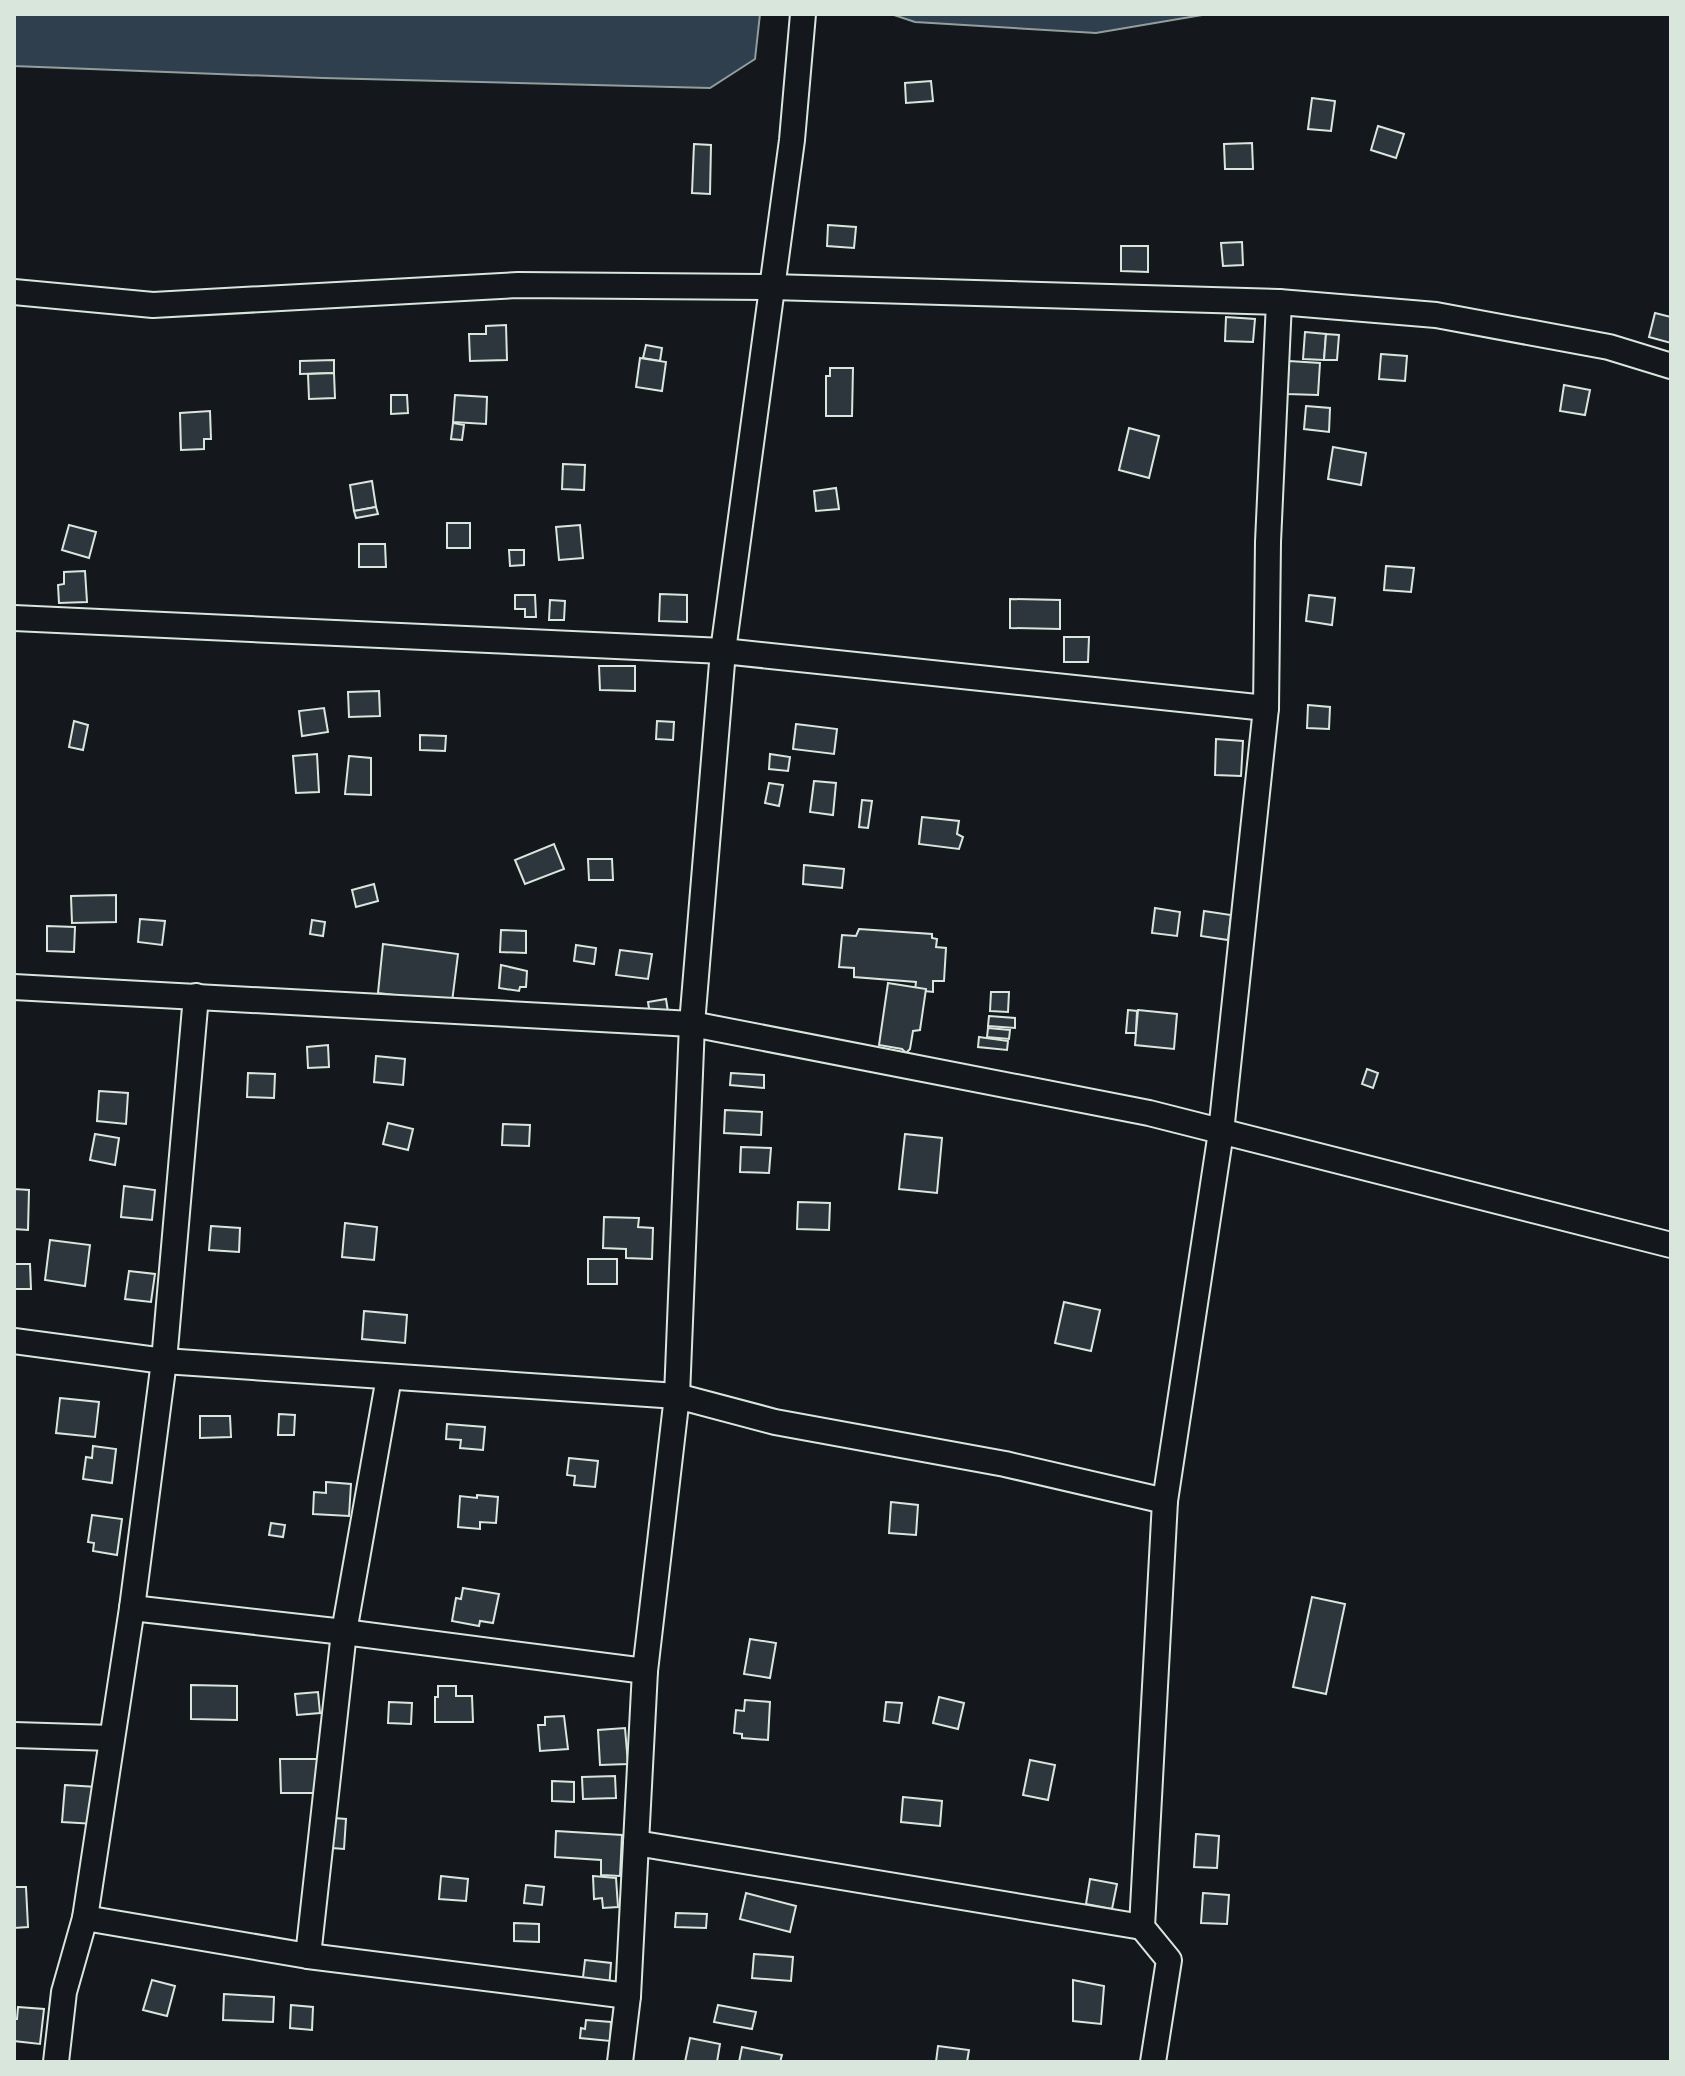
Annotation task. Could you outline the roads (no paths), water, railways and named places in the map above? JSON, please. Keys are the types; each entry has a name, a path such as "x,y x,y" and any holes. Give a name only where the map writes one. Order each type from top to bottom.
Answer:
{"street":[{"path":"620,2062 628,1996 645,1671 677,1396 692,1024 723,651 792,140 803,14"},
{"path":"14,292 153,305 518,285 772,287 1279,302 1436,315 1609,347 1671,366"},
{"path":"1142,1927 1165,1501 1221,1132 1266,708 1268,542 1279,302"},
{"path":"14,618 723,651 1266,708"},
{"path":"14,987 692,1024 1149,1113 1671,1245"},
{"path":"56,2062 64,1992 85,1918 132,1608 164,1361 196,996"},
{"path":"14,1341 164,1361 677,1396 775,1422 1005,1464 1165,1501"},
{"path":"308,1956 344,1632 389,1377"},
{"path":"132,1608 645,1671"},
{"path":"14,1735 112,1738"},
{"path":"636,1843 1142,1927 1169,1960 1153,2062"},
{"path":"85,1918 308,1956 628,1996"}],"water":[{"path":"14,14 760,14 755,59 710,88 14,66"},
{"path":"891,14 1208,14 1096,33 915,22"}]}
